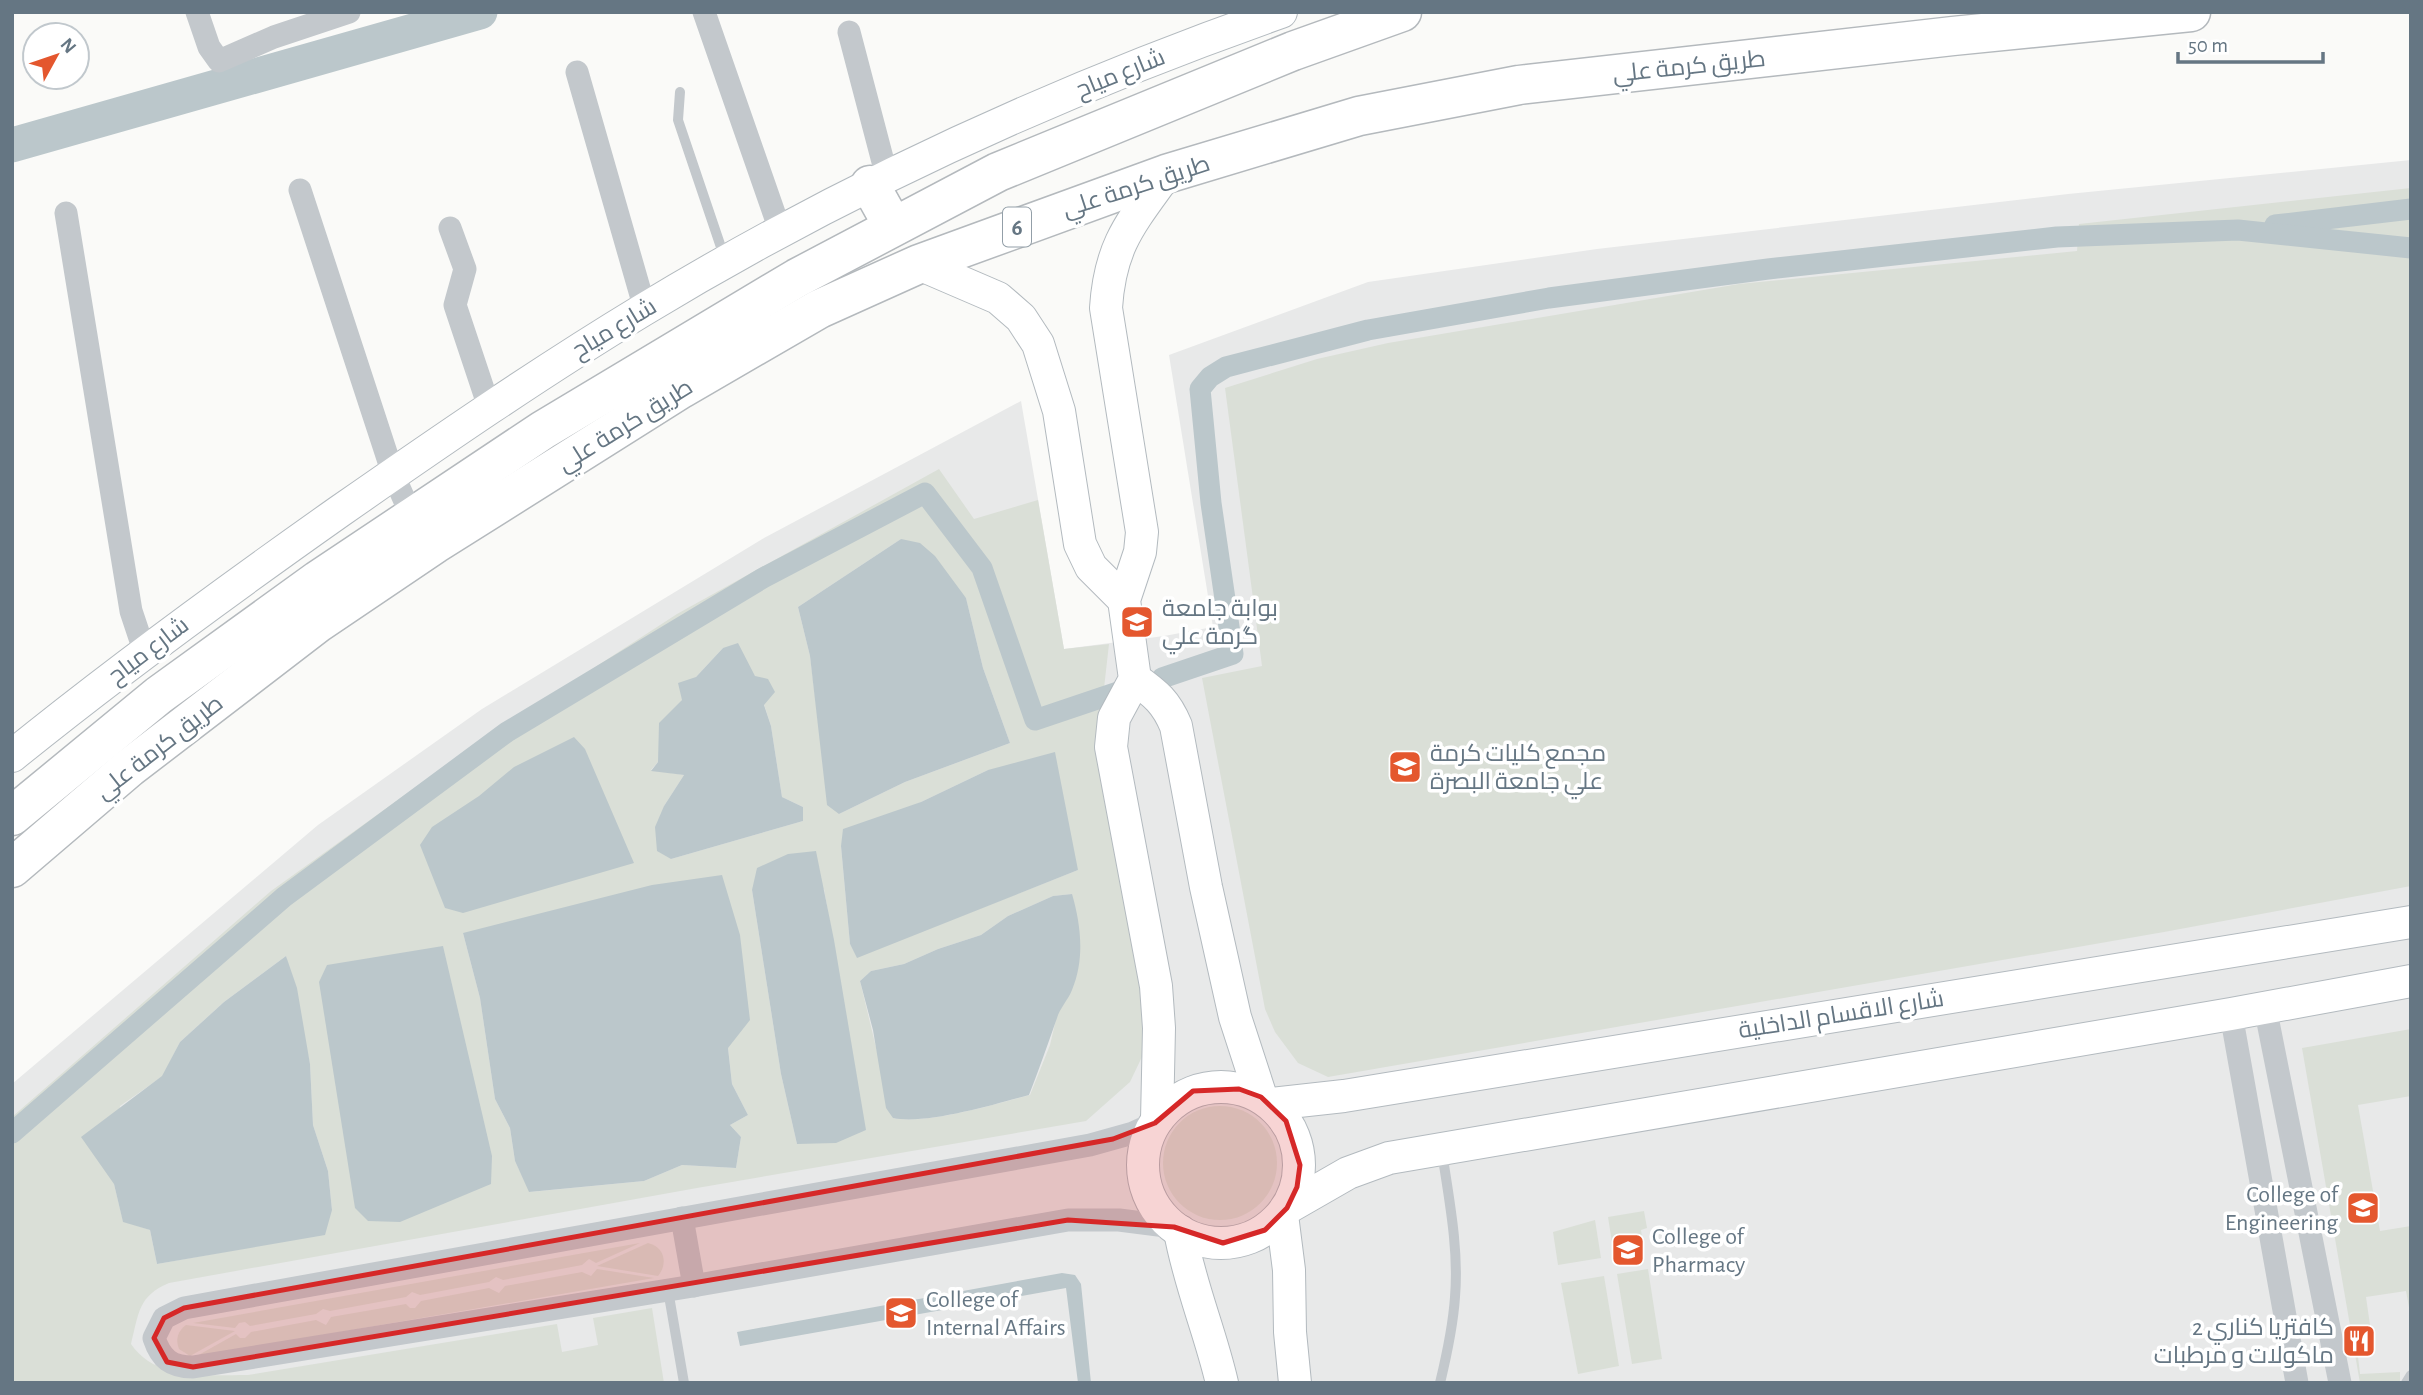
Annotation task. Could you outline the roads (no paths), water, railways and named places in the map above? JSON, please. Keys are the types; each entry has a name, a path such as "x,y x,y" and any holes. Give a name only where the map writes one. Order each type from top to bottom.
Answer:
{"highway":[{"name":"طريق كرمة علي","path":"12,816 159,695 318,580 554,423 796,278 998,172 1293,51 1402,12"},
{"name":"طريق كرمة علي","path":"12,868 129,768 307,631 435,544 681,389 796,322 919,264 1166,174 1359,116 1519,85 2191,12"},
{"path":"879,181 893,226"}],"street":[{"path":"197,12 209,47 219,61 274,37 349,12"},
{"path":"704,12 781,233"},
{"name":"شارع مياح","path":"12,756 240,582 489,407 645,309 726,262 879,181 1054,99 1281,12"},
{"path":"849,32 879,181"},
{"path":"577,72 645,309"},
{"path":"1166,174 1126,231 1115,255 1108,281 1106,308 1142,532 1140,552 1124,600 1135,679 1114,718 1111,747 1156,986 1159,1028 1156,1121 1144,1151 1143,1172 1149,1193 1159,1212 1177,1229 1189,1276 1207,1323 1222,1383"},
{"path":"300,190 393,474 412,517"},
{"path":"66,213 131,611 145,653"},
{"path":"450,228 465,269 455,305 489,407"},
{"path":"919,264 998,298 1021,318 1038,344 1059,411 1080,544 1091,567 1124,600"},
{"path":"1135,679 1156,693 1167,706 1176,726 1206,887 1235,1017 1266,1101"},
{"name":"شارع الاقسام الداخلية","path":"1266,1101 1344,1096 2411,922"},
{"path":"1295,1383 1284,1212 1297,1187 1300,1165 1296,1142 1286,1121 1266,1101 1239,1088 1216,1086 1193,1091 1173,1103 1156,1121 1133,1133 1090,1145 184,1308 164,1318 157,1327 154,1338 158,1351 167,1362 180,1367 193,1367 694,1286 1068,1220 1119,1220 1177,1229 1200,1240 1223,1243 1245,1240 1265,1230 1284,1212 1348,1173 1368,1164 2411,981"},
{"path":"2265,1007 2340,1383"},
{"path":"2231,1014 2297,1383"},
{"path":"682,1218 694,1286"},
{"path":"2276,1261 2315,1254"}],"lane":[{"path":"680,92 678,120 726,262"},
{"path":"1440,1383 1451,1337 1456,1294 1454,1227 1442,1149"},
{"path":"668,1290 684,1383"},
{"path":"2406,1383 2411,1375"}],"waterway":[{"path":"12,145 480,12"},
{"path":"2275,225 2411,209"},
{"path":"1162,678 1233,654 1211,503 1200,389 1210,377 1226,367 1368,330 1549,298 1768,269 2057,237 2238,230 2411,248"},
{"path":"12,1133 284,897 507,732 763,578 925,493 982,568 1035,720 1124,690"}],"place":[{"name":"بوابة جامعة گرمة علي","path":"1137,622"},
{"name":"مجمع كليات كرمة علي جامعة البصرة","path":"1405,767"},
{"name":"College of Engineering","path":"2363,1208"},
{"name":"College of Pharmacy","path":"1628,1250"},
{"name":"College of Internal Affairs","path":"901,1313"},
{"name":"كافتريا كناري 2 ماكولات و مرطبات","path":"2359,1341"}]}
